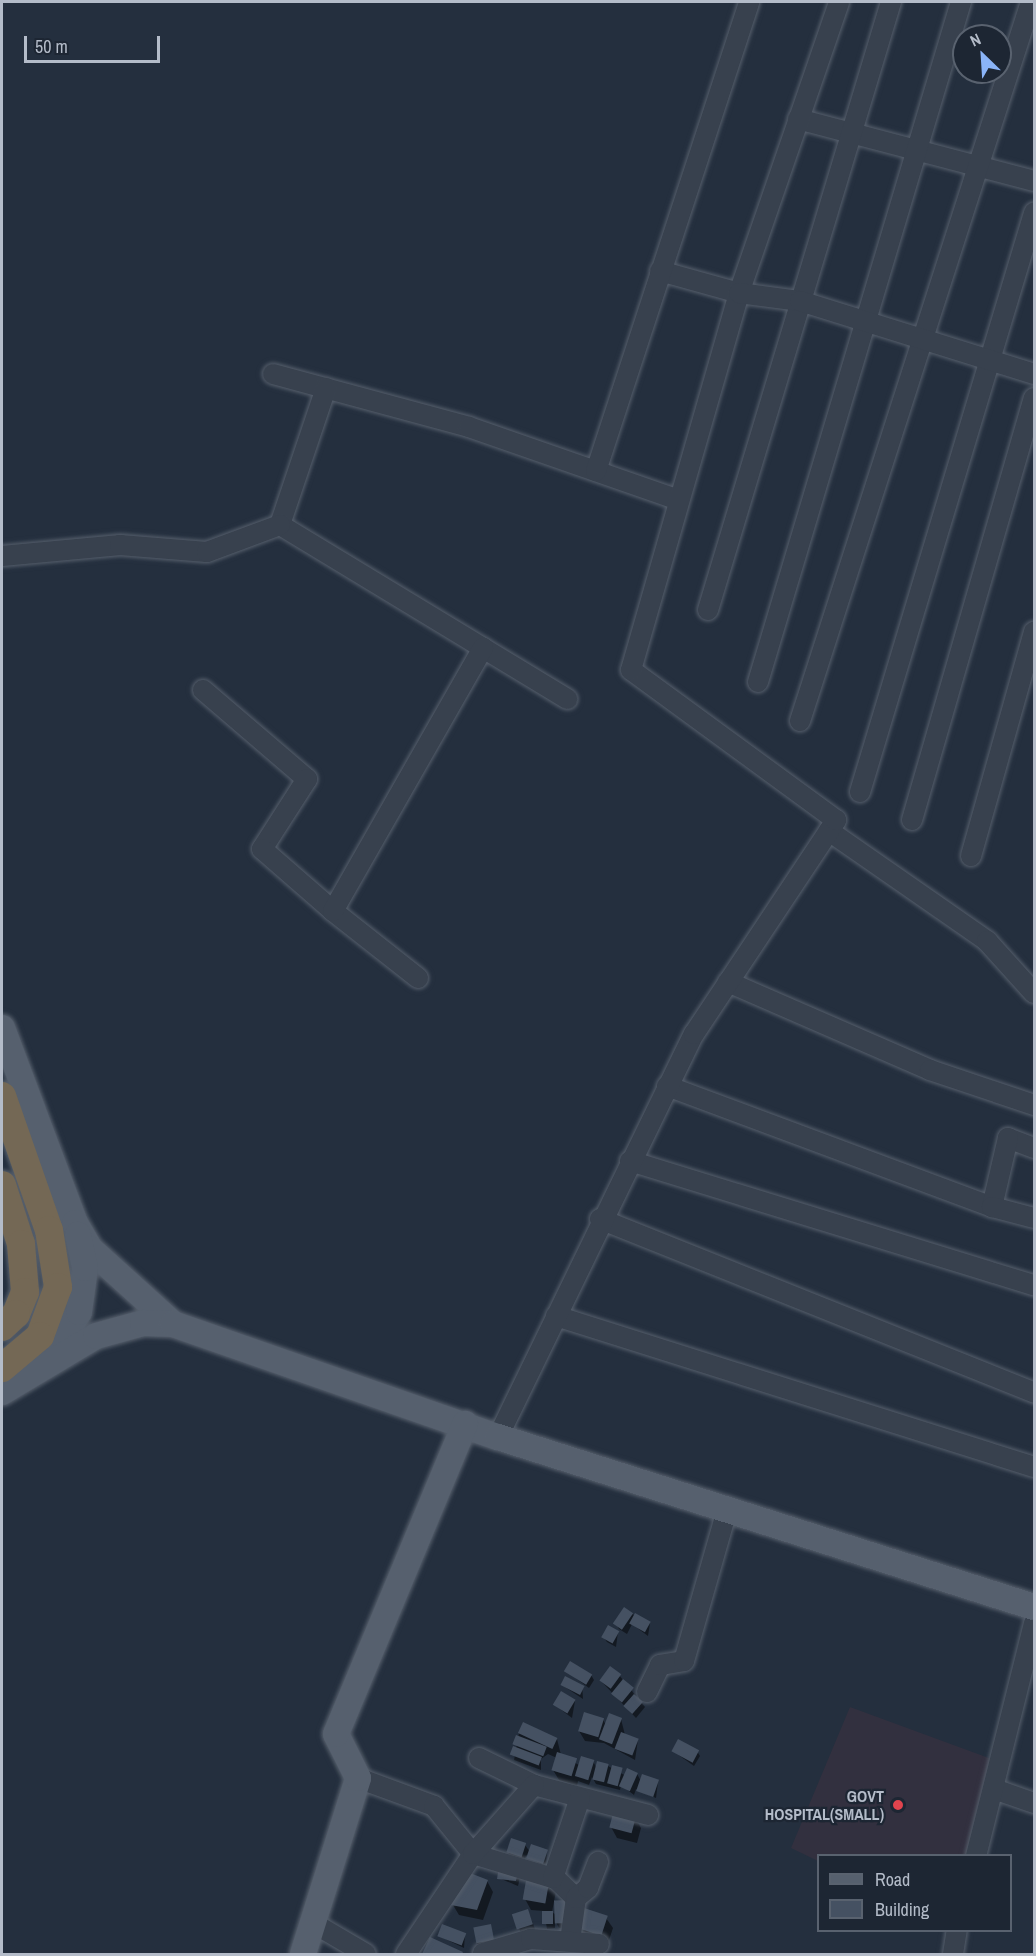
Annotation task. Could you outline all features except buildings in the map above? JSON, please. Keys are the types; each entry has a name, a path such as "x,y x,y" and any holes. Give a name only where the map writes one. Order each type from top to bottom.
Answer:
{"highway":[{"path":"2,1096 49,1230 58,1287 40,1336 2,1368"},
{"path":"2,1185 21,1244 25,1292 16,1314 2,1327"}],"main road":[{"path":"2,1028 75,1223 85,1268 79,1312 65,1342 42,1370"},
{"path":"75,1223 90,1249 173,1324"},
{"path":"2,1392 96,1336 143,1323 173,1324 498,1437 1035,1607"},
{"path":"303,1954 358,1778 336,1734 465,1424"}],"street":[{"path":"596,471 749,2"},
{"path":"498,1437 600,1219 668,1086 728,982 836,820 631,670 739,293 838,2"},
{"path":"708,610 891,2"},
{"path":"758,682 862,320 961,2"},
{"path":"800,721 1030,2"},
{"path":"798,118 1035,181"},
{"path":"860,792 1035,213"},
{"path":"660,271 739,293 800,302 1035,374"},
{"path":"273,374 469,427 680,500"},
{"path":"280,525 326,388"},
{"path":"912,820 1035,398"},
{"path":"2,555 120,545 207,552 280,525"},
{"path":"280,525 567,699"},
{"path":"971,856 1035,632"},
{"path":"333,911 483,648"},
{"path":"203,690 307,779 262,849 333,911 418,978"},
{"path":"829,831 987,941 1034,992"},
{"path":"728,982 930,1070 1035,1105"},
{"path":"668,1086 992,1207 1035,1218"},
{"path":"992,1207 1008,1138 1035,1148"},
{"path":"630,1161 1035,1285"},
{"path":"600,1219 1035,1394"},
{"path":"556,1316 1035,1467"},
{"path":"647,1692 660,1665 684,1660 727,1509"},
{"path":"977,1854 1035,1623"},
{"path":"479,1758 534,1785 648,1815"},
{"path":"358,1778 434,1806 472,1854 553,1878 576,1898"},
{"path":"406,1954 472,1854 534,1785"},
{"path":"994,1789 1035,1803"},
{"path":"553,1878 580,1798"},
{"path":"570,1941 576,1898 588,1888 598,1862"},
{"path":"313,1923 366,1954"},
{"path":"953,1954 957,1932"},
{"path":"483,1953 570,1941 599,1944"}],"shaded area":[{"name":"GOVT HOSPITAL(SMALL)","path":"850,1707 997,1761 975,1854 817,1854 817,1861 791,1848"}],"place":[{"name":"GOVT HOSPITAL(SMALL)","path":"898,1805"}]}
